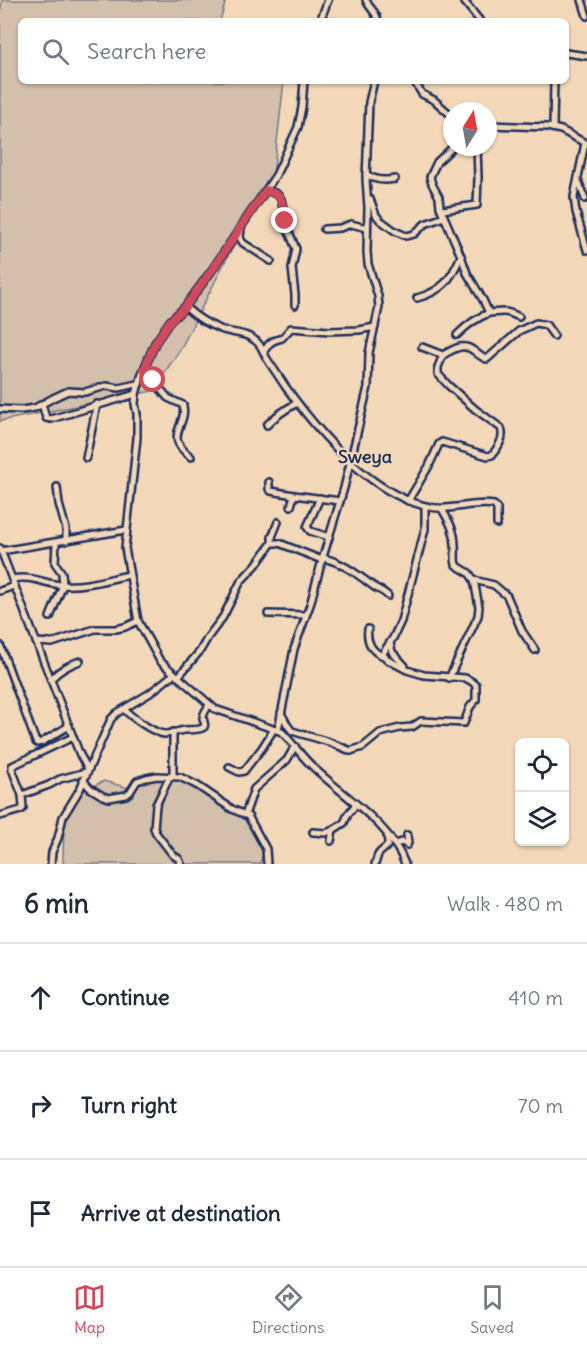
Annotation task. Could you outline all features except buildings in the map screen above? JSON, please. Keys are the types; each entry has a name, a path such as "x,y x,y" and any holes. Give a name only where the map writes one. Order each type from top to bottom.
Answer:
{"street":[{"path":"321,18 328,0"},
{"path":"366,0 377,18"},
{"path":"463,0 478,18"},
{"path":"582,0 587,16"},
{"path":"569,53 587,56"},
{"path":"304,84 298,127 276,175 185,307 170,321 144,370 136,394 137,438 125,548 138,621 160,661 210,705 225,713 276,729 288,738 310,765 360,806 387,835 405,864"},
{"path":"229,767 238,772 244,771 276,729 294,649 330,537 368,387 369,352 379,303 369,264 367,228 366,174 369,102 373,84"},
{"path":"416,84 422,94 443,108"},
{"path":"553,128 554,84"},
{"path":"497,125 553,128 586,143 574,197 587,250"},
{"path":"443,156 437,162 430,177 432,184 467,273 489,313"},
{"path":"442,210 477,205 477,156"},
{"path":"366,174 384,180 395,179"},
{"path":"578,180 586,199"},
{"path":"266,190 277,194 281,199 287,227 295,247 296,253 292,268 295,305"},
{"path":"368,195 380,220 401,235 414,234 425,224 444,217"},
{"path":"574,197 586,199"},
{"path":"324,229 340,228 351,224 367,228"},
{"path":"241,226 240,238 243,243 271,261"},
{"path":"417,298 431,294 444,284 461,255"},
{"path":"185,307 217,328 252,338 259,343 283,383 322,434 372,479 408,501 425,506 442,509 471,504 494,505 497,508 497,524"},
{"path":"457,335 468,324 489,313 510,312 519,317"},
{"path":"422,347 443,355 467,346 487,359 519,332 536,323 546,325 554,336"},
{"path":"264,351 269,344 282,338 291,328 329,331 375,327"},
{"path":"408,501 439,444 442,442 488,456 497,449 503,436 501,428 475,409 438,374 443,355"},
{"path":"144,370 168,398 183,405 177,440 191,457"},
{"path":"0,409 29,409 68,391 85,392 106,386 119,388 140,384"},
{"path":"42,404 44,416 48,419 136,394"},
{"path":"267,425 285,409 297,403"},
{"path":"86,458 97,404"},
{"path":"269,482 271,491 340,501"},
{"path":"57,487 58,504 66,529 66,541"},
{"path":"291,506 294,495"},
{"path":"320,498 307,526 310,531 330,537"},
{"path":"384,656 383,653 401,621 425,529 425,506"},
{"path":"442,509 453,528 456,565 469,573 474,580 479,607 478,616 449,678"},
{"path":"51,864 63,817 80,789 111,719 176,675 196,655 219,622 241,581 256,566 272,543 278,522"},
{"path":"87,770 1,549 56,543 126,530"},
{"path":"50,617 63,585 62,573 56,563 56,543"},
{"path":"272,543 279,543 322,559 337,562 385,592 388,597"},
{"path":"0,591 26,577 50,584 79,585 129,575"},
{"path":"474,580 494,585 507,596 522,631 535,650"},
{"path":"268,614 306,615"},
{"path":"36,642 52,643 95,629 116,629 138,621"},
{"path":"281,711 292,731 351,751 363,747 380,733 412,727 419,722 464,723 470,707 476,700 476,685 468,679 424,675 407,670 379,655 367,636 368,629"},
{"path":"390,643 392,652 407,670"},
{"path":"0,645 36,742 42,742 69,726"},
{"path":"51,679 57,673 80,661"},
{"path":"124,709 135,719 159,733 167,734 204,727 204,714 210,705"},
{"path":"288,738 292,731"},
{"path":"173,732 171,776 156,805 154,828 181,864"},
{"path":"0,816 23,808 22,795 12,766 73,737"},
{"path":"245,815 254,789 287,760 295,746"},
{"path":"22,795 87,770"},
{"path":"83,780 90,788 109,798 126,795 137,781 142,779 157,776 180,777 198,786 231,809 245,815 266,849 267,864"},
{"path":"313,832 327,833 344,823 355,803"},
{"path":"331,841 333,830"},
{"path":"375,864 378,854 388,843 387,835"},
{"path":"394,844 402,842 407,845 406,835"}],"shaded area":[{"path":"2,0 226,0 221,18 18,18 18,84 284,84 272,185 229,254 180,350 152,391 0,421 0,14"},
{"path":"152,778 182,779 245,817 264,850 260,864 63,864 64,818 84,790 104,781 132,789 140,781"}],"district":[{"name":"Sweya","path":"365,457"}],"route":[{"path":"153,380 144,370 155,343 212,270 266,190 279,196 285,221"}]}
